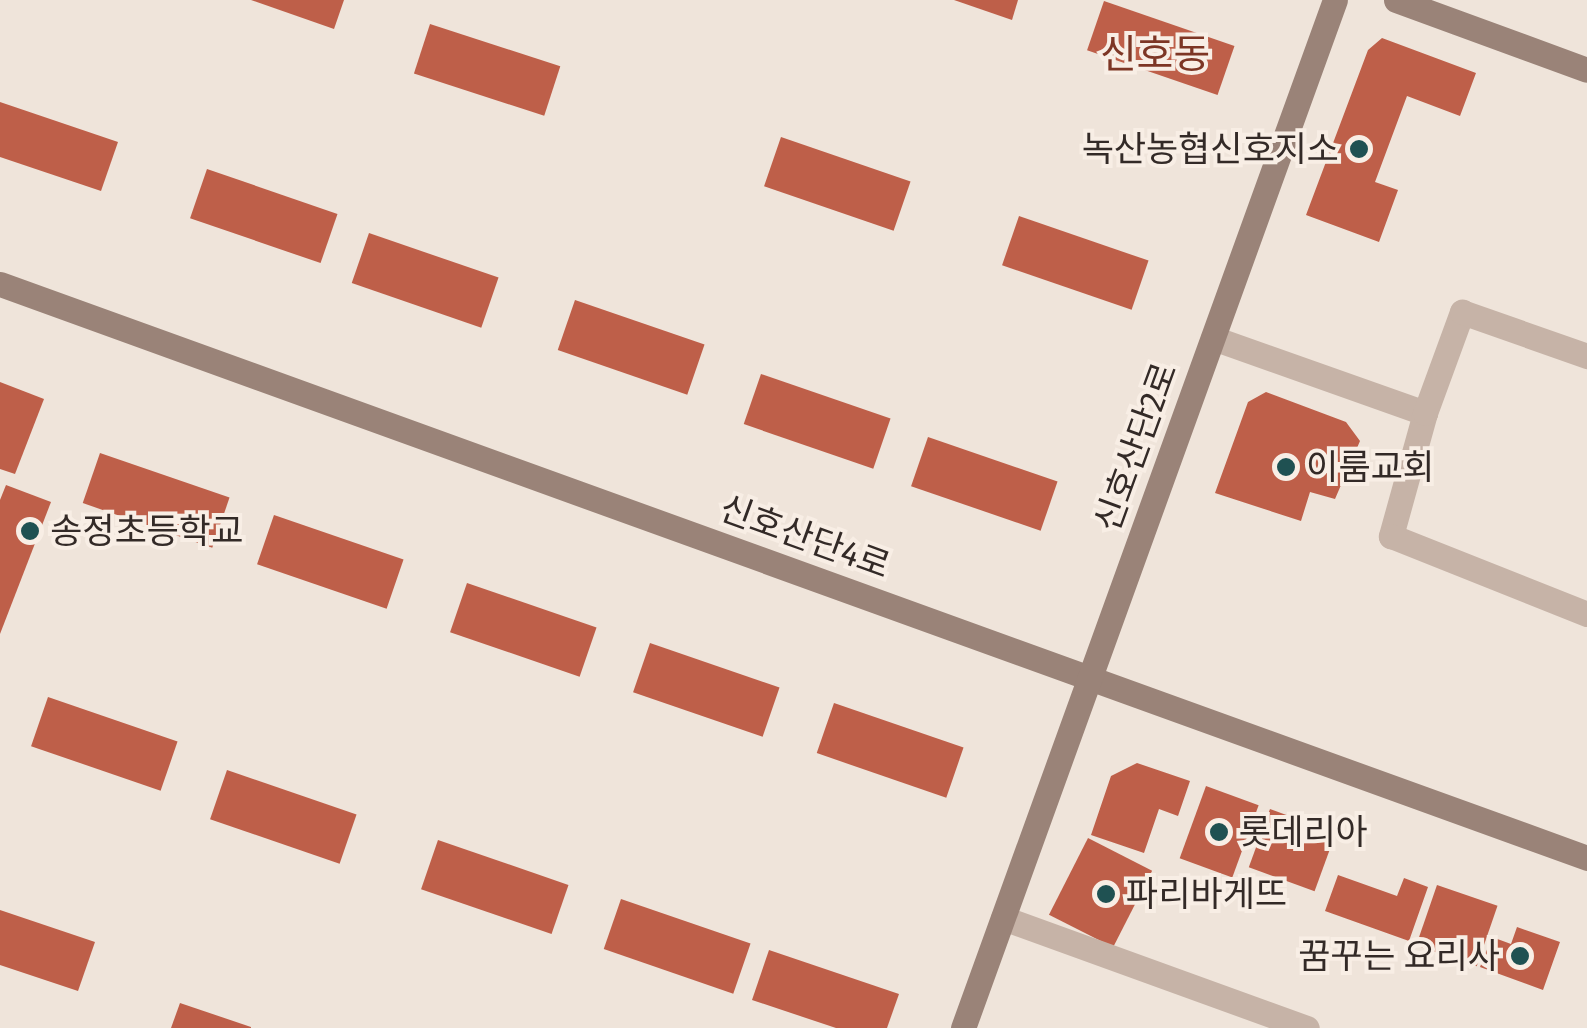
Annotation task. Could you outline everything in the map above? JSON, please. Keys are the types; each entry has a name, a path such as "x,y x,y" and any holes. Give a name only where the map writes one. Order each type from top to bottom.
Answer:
{"main road":[{"name":"신호산단2로","path":"963,1028 1335,0"},
{"path":"1396,0 1587,70"},
{"name":"신호산단4로","path":"0,284 1587,858"}],"street":[{"path":"1587,356 1462,312 1425,413 1390,536 1587,614"},
{"path":"1213,338 1425,413"},
{"path":"1003,918 1307,1028"}],"building":[{"path":"251,0 344,0 334,29"},
{"path":"954,0 1018,0 1012,20"},
{"path":"1104,1 1234,46 1218,95 1087,50"},
{"path":"430,24 560,66 544,116 414,73"},
{"name":"녹산농협신호지소","path":"1382,38 1476,73 1460,116 1407,96 1375,182 1398,190 1379,242 1306,215 1368,50"},
{"path":"0,102 118,142 101,191 0,157"},
{"path":"781,137 911,182 894,231 764,186"},
{"path":"207,169 337,214 321,263 190,218"},
{"path":"1019,216 1149,261 1132,310 1002,265"},
{"path":"369,233 499,278 481,328 352,283"},
{"path":"575,300 705,345 687,395 558,350"},
{"path":"761,374 891,419 873,469 744,424"},
{"path":"0,382 44,399 15,474 0,469"},
{"name":"이룸교회","path":"1266,392 1346,422 1360,441 1335,499 1310,492 1301,521 1215,493 1248,402"},
{"path":"928,437 1058,482 1041,531 911,486"},
{"path":"100,453 230,498 212,548 83,503"},
{"path":"6,485 51,502 0,634 0,500"},
{"path":"274,515 404,560 387,609 257,564"},
{"path":"467,583 597,628 580,677 450,632"},
{"path":"650,643 780,688 763,737 633,692"},
{"path":"48,697 178,742 161,791 31,746"},
{"path":"834,703 964,748 946,798 817,753"},
{"path":"1137,763 1190,781 1178,816 1159,809 1144,853 1091,835 1111,776"},
{"path":"227,770 357,815 340,864 210,819"},
{"name":"롯데리아","path":"1206,786 1259,805 1232,878 1180,858"},
{"path":"1270,809 1336,833 1315,891 1249,867"},
{"name":"파리바게뜨","path":"1088,838 1152,871 1113,947 1049,915"},
{"path":"438,840 568,885 552,934 421,889"},
{"path":"1338,875 1397,896 1404,878 1428,887 1409,941 1325,911"},
{"path":"1437,885 1498,906 1477,966 1416,946"},
{"path":"621,899 751,944 733,994 604,949"},
{"path":"0,910 95,942 78,991 0,965"},
{"name":"꿈꾸는 요리사","path":"1517,927 1560,942 1543,990 1480,967 1492,937 1511,944"},
{"path":"769,950 899,994 887,1028 836,1028 752,1000"},
{"path":"180,1003 251,1027 251,1028 171,1028"}],"place":[{"name":"녹산농협신호지소","path":"1359,149"},
{"name":"이룸교회","path":"1286,467"},
{"name":"송정초등학교","path":"30,531"},
{"name":"롯데리아","path":"1219,832"},
{"name":"파리바게뜨","path":"1106,894"},
{"name":"꿈꾸는 요리사","path":"1520,956"}],"district":[{"name":"신호동","path":"1155,55"}]}
